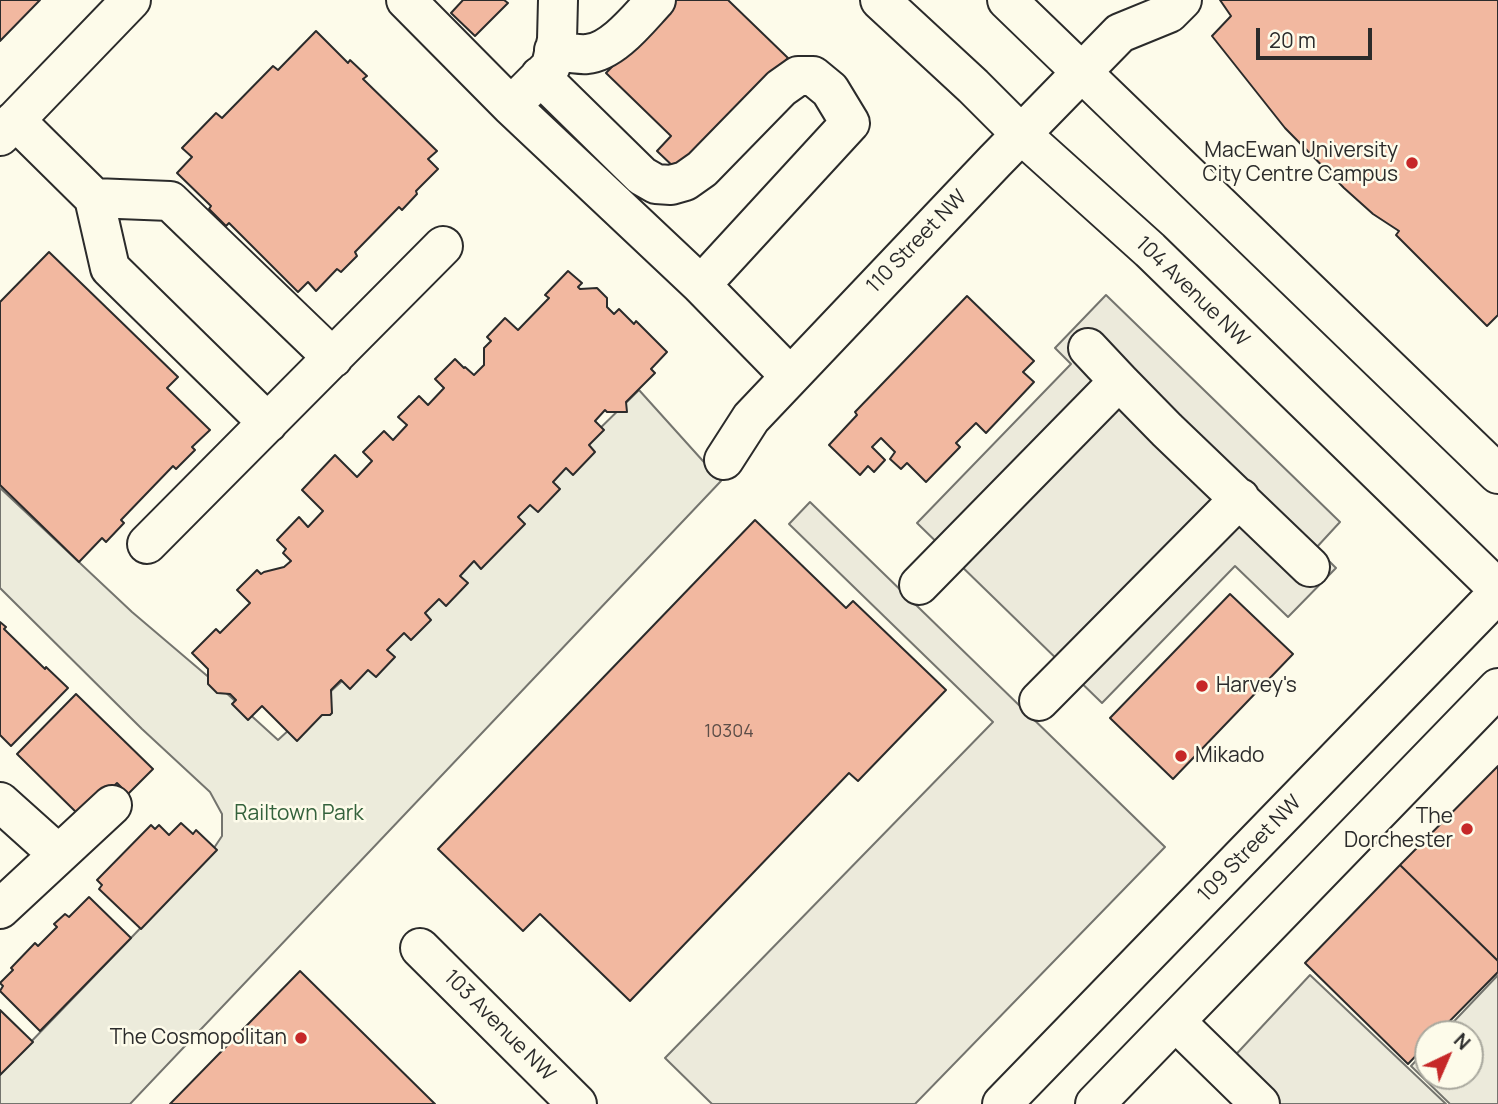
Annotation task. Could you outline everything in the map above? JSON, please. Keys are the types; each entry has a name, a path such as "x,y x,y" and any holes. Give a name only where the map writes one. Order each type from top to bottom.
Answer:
{"main road":[{"path":"131,0 8,128 94,198 170,201 333,358"},
{"path":"406,0 511,106 701,285 790,376"},
{"path":"511,106 547,63 557,40 558,0"},
{"path":"547,63 606,49 656,0"},
{"name":"104 Avenue NW","path":"880,0 1021,134 1150,250 1498,591"},
{"path":"1007,0 1498,474"},
{"name":"110 Street NW","path":"724,460 751,418 1081,72 1124,16 1169,13 1182,0"},
{"path":"547,63 642,176 656,184 671,185 685,181 702,169 781,88 798,76 813,76 830,90 850,123 701,285"},
{"path":"94,198 110,268 268,423"},
{"path":"147,544 443,246"},
{"path":"1088,348 1167,430 1310,567"},
{"path":"919,585 1119,381"},
{"path":"1039,701 1240,498"},
{"name":"109 Street NW","path":"1002,1104 1498,591"},
{"path":"1096,1104 1498,688"},
{"path":"0,802 58,854"},
{"path":"0,909 112,805"},
{"name":"103 Avenue NW","path":"420,948 568,1101"},
{"path":"1176,1022 1260,1104"}],"green space":[{"name":"Railtown Park","path":"639,390 721,481 130,1104 0,1104 0,1074 206,860 222,836 222,814 210,792 142,729 0,588 0,488 132,612 278,740 355,669"}],"shaded area":[{"path":"1106,295 1340,522 1316,548 1336,568 1288,617 1235,566 1102,703 917,523 1071,364 1055,348"},
{"path":"810,502 1165,847 915,1104 712,1104 665,1058 993,722 789,524"},
{"path":"1310,975 1414,1074 1414,1090 1431,1090 1446,1104 1238,1104 1214,1078"},
{"path":"1498,975 1498,1104 1450,1104 1436,1090 1484,1090 1484,1020 1455,1020"}],"building":[{"path":"0,0 40,0 0,41"},
{"path":"463,0 504,0 508,3 475,36 451,13"},
{"path":"676,0 728,0 788,58 678,171 657,151 671,136 606,73"},
{"name":"MacEwan University City Centre Campus","path":"1220,0 1498,0 1498,315 1487,326 1396,235 1399,231 1373,214 1344,188 1285,128 1212,36 1231,16"},
{"path":"316,31 348,63 350,60 367,76 363,79 437,151 428,159 438,169 402,210 399,207 355,252 357,256 341,272 337,269 316,291 308,282 298,292 229,223 226,226 209,209 211,206 177,173 192,157 182,148 216,113 222,118 273,66 278,70"},
{"path":"49,252 178,377 167,388 210,430 192,447 195,450 176,469 173,466 121,520 124,523 106,542 102,538 79,562 0,485 0,302"},
{"path":"568,271 582,283 578,287 580,289 597,288 607,298 607,307 614,314 619,309 634,324 636,321 667,352 651,369 655,373 626,402 627,412 605,410 595,421 604,430 589,445 595,452 573,475 566,468 553,482 560,489 538,512 530,505 518,517 525,524 481,569 474,561 460,576 468,583 446,606 439,599 425,613 431,620 411,640 404,633 387,650 395,657 376,677 368,670 350,689 341,680 331,690 332,713 322,715 297,741 262,706 248,720 232,704 236,700 230,694 217,693 208,684 208,669 192,653 216,629 220,633 250,603 237,590 257,570 261,574 284,567 291,561 283,553 286,549 277,540 299,517 308,527 323,511 302,490 335,455 357,477 372,461 363,452 384,431 393,440 407,425 398,417 419,396 428,405 444,388 435,379 455,359 474,375 484,365 484,348 491,341 487,337 505,318 518,330 549,298 545,295"},
{"path":"967,296 1034,361 1023,372 1034,382 986,433 976,423 956,443 960,447 926,482 907,463 901,469 890,459 895,452 881,438 872,447 885,460 874,472 868,466 860,475 829,445 857,415 855,412"},
{"path":"755,520 846,608 853,601 946,690 858,781 849,773 630,1001 540,914 523,931 438,849"},
{"name":"Harvey's","path":"1230,594 1293,654 1173,779 1110,718"},
{"path":"0,622 45,669 46,667 68,688 11,746 0,735"},
{"path":"76,694 153,769 128,794 117,783 82,818 17,754"},
{"name":"The Dorchester","path":"1498,766 1498,961 1400,865"},
{"path":"181,823 193,834 196,830 217,850 141,929 99,889 102,885 97,880 151,825 155,829 159,825 169,835"},
{"path":"1400,865 1498,961 1498,972 1451,1020 1414,1020 1414,1058 1408,1064 1305,963"},
{"path":"89,897 131,938 40,1031 0,991 3,986 0,983 35,943 38,946 57,927 54,924 65,914 69,917"},
{"name":"The Cosmopolitan","path":"300,971 435,1104 170,1104"},
{"path":"0,1010 33,1042 0,1075"}],"place":[{"name":"MacEwan University City Centre Campus","path":"1412,163"},
{"name":"Harvey's","path":"1202,686"},
{"name":"Mikado","path":"1181,756"},
{"name":"The Dorchester","path":"1467,829"},
{"name":"The Cosmopolitan","path":"301,1038"}]}
